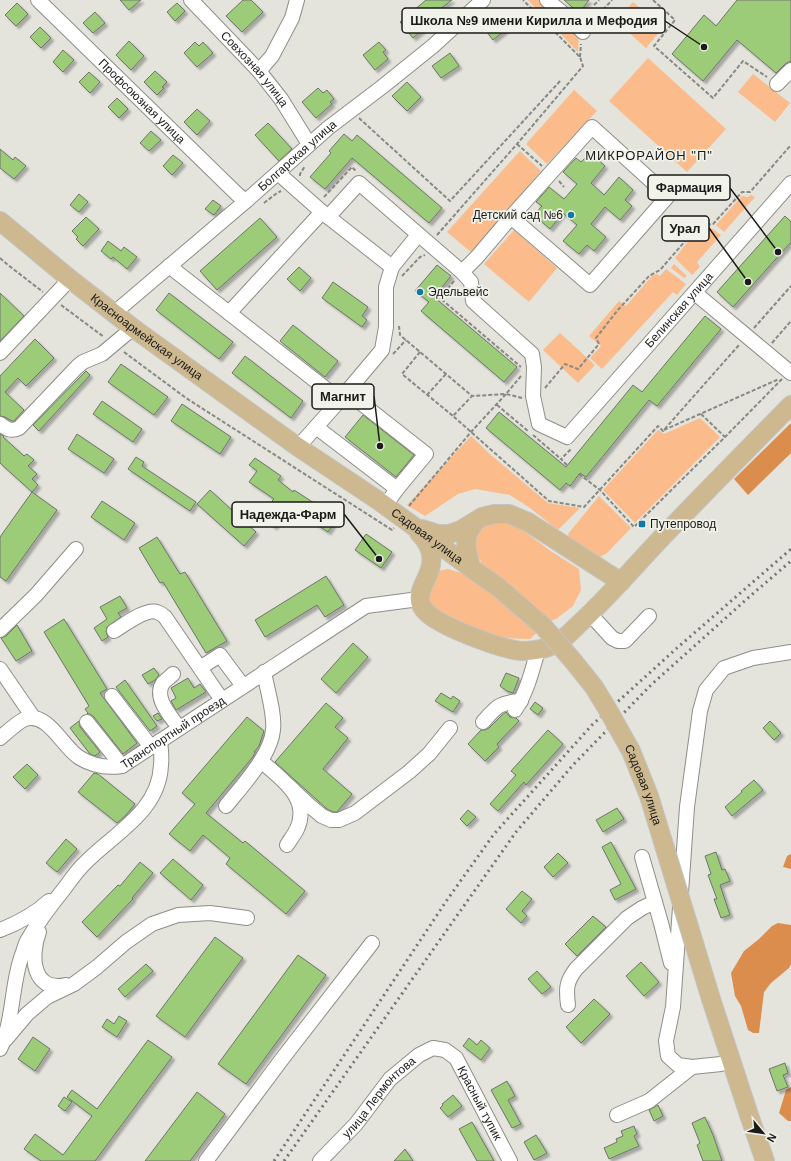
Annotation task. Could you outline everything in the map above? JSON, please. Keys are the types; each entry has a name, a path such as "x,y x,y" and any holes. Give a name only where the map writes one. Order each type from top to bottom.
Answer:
{"main road":[{"name":"Красноармейская улица","path":"0,220 113,314 298,447 382,504"},
{"path":"473,569 453,564 443,564 430,571 423,583 419,599 425,611 434,618 458,630 509,649 521,651 538,650 551,646 569,634 590,614 689,508 791,405"},
{"name":"Садовая улица","path":"382,504 498,587 543,626 574,662 594,688 608,710 631,751 649,796 731,1062 765,1161"},
{"path":"408,522 438,534 449,534 461,530 482,518 494,514 509,514 519,517 621,582"},
{"path":"408,522 424,538 430,547 430,571"},
{"path":"473,569 467,555 466,540 467,533 475,522"}],"street":[{"name":"Профсоюзная улица","path":"38,0 246,201"},
{"name":"Совхозная улица","path":"191,0 259,71 281,99 309,144"},
{"path":"259,71 272,56 292,18 297,0"},
{"name":"Болгарская улица","path":"113,314 246,201 309,144 433,46 483,0"},
{"path":"547,0 583,32"},
{"path":"777,84 791,70"},
{"path":"460,275 477,258 511,217 592,127 668,196 590,286 511,217"},
{"path":"278,173 397,272"},
{"path":"229,313 324,210 359,182 425,244 460,275 471,282 473,300 532,354 534,368 534,401"},
{"name":"Белинская улица","path":"534,401 540,424 567,437 791,183"},
{"path":"298,447 382,350 386,326 386,287 397,272 425,244"},
{"path":"169,266 229,313 426,454 382,504"},
{"path":"0,353 70,279"},
{"path":"695,293 791,373"},
{"path":"0,424 8,429 14,430 19,428 76,367 102,354 133,328"},
{"path":"316,427 397,488"},
{"path":"0,630 36,595 76,549"},
{"name":"Транспортный проезд","path":"33,717 44,721 79,757 92,764 111,768 122,766 366,606 419,599"},
{"path":"114,631 143,613 151,611 158,612 165,617 222,700"},
{"path":"590,614 612,638 618,641 625,641 649,616"},
{"path":"483,722 494,709 502,704 510,702 518,706 528,683 538,650"},
{"path":"731,1062 692,1067 678,1065 668,1056 666,1042 673,1007 687,806 700,711 706,690 724,668 753,658 791,652"},
{"path":"200,668 220,655 245,685"},
{"path":"0,669 33,717 24,719 0,738"},
{"path":"226,806 261,761 270,745 274,730 264,672"},
{"path":"173,674 164,682 160,690 160,697 163,705 179,728"},
{"path":"1,1047 9,1022 17,968 26,942 48,910 83,865 107,842 122,832 138,817 149,802 158,783 161,766 155,744 112,696"},
{"path":"86,722 122,766"},
{"path":"261,761 322,816 331,820 339,820 354,813 409,772 429,754 450,728"},
{"path":"287,845 297,830 300,819 300,808 297,796 289,786"},
{"path":"642,857 674,976"},
{"path":"0,930 18,923 42,908 66,887"},
{"path":"568,1005 567,991 570,977 576,969 628,918 642,908 655,902"},
{"path":"48,910 35,941 34,953 36,970 41,980 49,986 59,987 74,984"},
{"path":"1,1047 26,1014 47,997 74,984 97,967 126,942 152,924 178,915 210,913 247,918"},
{"path":"206,1161 282,1059 372,943"},
{"name":"улица Лермонтова","path":"320,1161 356,1124 390,1078 419,1055 433,1048 445,1050"},
{"name":"Красный тупик","path":"445,1050 456,1058 510,1161"},
{"path":"617,1116 649,1101 692,1067"}],"path":[{"path":"523,0 580,57"},
{"path":"594,5 599,0"},
{"path":"397,272 420,257 425,244 517,144 583,66 580,57 581,36 612,0"},
{"path":"654,0 676,20 654,46 713,98 743,61 777,84"},
{"path":"350,111 450,201 561,80"},
{"path":"534,401 565,364 578,369 599,344 596,338 617,312 649,276 660,270 699,225 713,224 742,192 750,192 791,146"},
{"path":"301,178 300,174 309,163"},
{"path":"324,210 326,197 352,167 358,172"},
{"path":"0,258 46,294"},
{"path":"122,351 186,398 392,530 408,522 417,495 506,394 525,370 440,298 460,275"},
{"path":"58,303 110,341"},
{"path":"765,351 791,321"},
{"path":"399,322 400,335"},
{"path":"420,352 402,374 453,416"},
{"path":"427,395 446,374"},
{"path":"579,474 600,490 634,527 784,377 663,431"},
{"path":"472,396 506,394"},
{"path":"701,414 725,437"}],"shaded area":[{"path":"528,0 542,0 579,33 578,52"},
{"path":"633,2 663,28 646,48 616,21"},
{"path":"648,58 726,129 687,172 609,101"},
{"path":"753,74 790,103 775,122 738,92"},
{"path":"574,90 597,111 547,164 526,144"},
{"path":"520,151 541,171 472,253 447,232"},
{"path":"751,195 755,197 724,232 716,225 742,196 748,197"},
{"path":"708,227 721,235 697,262 700,267 692,275 675,258 699,228"},
{"path":"514,230 557,268 529,302 484,264"},
{"path":"674,264 687,276 684,278 671,268"},
{"path":"666,269 686,284 677,295 673,292 602,369 590,358 601,346 589,336 619,301 626,306 653,275 657,274 660,276"},
{"path":"560,333 595,365 578,383 543,350"},
{"path":"700,418 720,437 635,523 603,490 658,430 664,434"},
{"path":"791,423 791,453 748,495 734,479"},
{"path":"471,436 492,456 548,503 580,508 558,530 530,508 510,495 475,489 458,494 425,516 407,505"},
{"path":"599,496 631,528 607,553 600,557 581,550 573,543 568,534"},
{"path":"509,520 552,552 579,569 581,590 573,606 556,619 548,622 530,639 498,638 437,611 428,602 428,586 438,571 448,569 461,573 470,578 481,561 474,552 471,537 478,524"},
{"path":"791,854 791,869 783,867 787,856"},
{"path":"778,923 791,925 791,964 789,968 771,983 764,992 759,1033 753,1033 748,1030 741,1006 735,996 731,973 744,951 772,926"},
{"path":"791,1087 791,1121 788,1121 779,1113 786,1090"}],"building":[{"path":"120,0 141,0 129,10"},
{"path":"243,0 251,0 263,12 242,32 226,16"},
{"path":"426,0 452,0 431,16 434,20 413,38 400,22"},
{"path":"564,0 589,0 579,13"},
{"path":"737,0 791,0 791,61 785,64 776,73 737,40 703,81 672,54 704,15 716,26"},
{"path":"17,3 28,14 16,26 5,15"},
{"path":"177,3 185,11 175,21 167,12"},
{"path":"95,12 105,23 93,33 83,23"},
{"path":"497,15 508,28 493,40 483,27"},
{"path":"40,27 51,38 41,48 30,37"},
{"path":"129,41 144,56 131,70 116,55"},
{"path":"195,42 199,46 203,42 213,53 197,67 184,53"},
{"path":"379,42 386,50 383,52 388,59 375,70 363,55"},
{"path":"63,50 74,60 63,72 53,62"},
{"path":"450,53 459,66 441,78 432,66"},
{"path":"155,71 167,82 162,87 164,88 157,95 144,82"},
{"path":"89,72 100,82 90,93 79,82"},
{"path":"407,82 421,97 407,111 392,96"},
{"path":"318,88 323,93 327,90 334,99 330,102 332,104 316,118 302,102"},
{"path":"117,98 128,109 119,118 108,107"},
{"path":"197,109 210,121 197,135 184,122"},
{"path":"268,123 292,149 279,161 255,135"},
{"path":"151,131 161,140 149,151 140,143"},
{"path":"344,134 352,141 357,135 442,208 429,223 352,158 325,189 310,177 331,153 329,151"},
{"path":"0,149 13,160 15,157 26,166 14,179 0,168"},
{"path":"590,153 605,166 591,183 604,195 619,177 633,190 625,200 632,206 620,220 605,207 591,224 606,237 594,251 587,245 579,254 563,241 577,225 563,213 550,229 534,215 542,206 536,202 549,187 564,199 577,184 563,172 576,158 581,162"},
{"path":"173,155 183,163 172,175 163,166"},
{"path":"79,194 88,202 79,212 70,205"},
{"path":"213,200 221,206 214,215 205,209"},
{"path":"785,216 791,222 791,242 733,307 717,292"},
{"path":"86,217 99,229 83,246 76,239 78,237 72,231"},
{"path":"260,218 277,237 217,290 200,271"},
{"path":"108,241 121,251 124,247 137,257 127,269 113,257 111,259 101,251"},
{"path":"437,265 451,276 434,297 517,367 504,382 421,311 429,302 415,291"},
{"path":"299,267 311,278 300,291 287,279"},
{"path":"333,282 368,307 362,316 367,320 362,327 322,298"},
{"path":"0,293 24,316 0,341"},
{"path":"169,293 233,342 219,359 156,310"},
{"path":"705,316 721,329 657,406 649,400 586,477 580,473 570,486 566,483 560,490 486,428 499,412 566,467 633,385 642,392"},
{"path":"293,325 338,361 325,377 280,341"},
{"path":"35,339 54,358 26,386 18,378 5,392 24,410 14,421 12,421 0,416 0,376"},
{"path":"245,356 303,401 291,418 232,373"},
{"path":"121,364 168,397 154,415 108,382"},
{"path":"86,371 90,375 39,431 33,425"},
{"path":"102,401 142,429 133,442 93,414"},
{"path":"182,404 231,437 220,454 171,421"},
{"path":"363,415 414,455 396,477 345,437"},
{"path":"0,434 4,436 3,437 24,456 27,454 34,460 28,466 37,474 32,479 38,485 32,492 0,463"},
{"path":"77,434 114,459 104,473 68,449"},
{"path":"136,457 144,462 142,466 196,502 190,511 128,469"},
{"path":"255,458 281,476 278,480 293,492 294,490 337,518 328,532 290,507 274,527 261,517 274,499 249,482 257,471 249,465"},
{"path":"210,490 256,532 244,546 197,504"},
{"path":"32,492 57,510 6,581 0,577 0,537"},
{"path":"102,501 135,523 124,540 91,517"},
{"path":"366,534 392,552 381,568 355,550"},
{"path":"157,537 180,574 185,572 227,641 206,653 163,582 160,583 139,548"},
{"path":"326,576 344,605 325,617 317,605 265,637 255,620"},
{"path":"120,596 127,608 118,613 121,617 107,627 106,632 108,637 102,641 94,628 107,619 100,607"},
{"path":"64,619 107,689 100,693 137,743 123,754 94,717 87,714 88,713 85,709 89,706 44,632"},
{"path":"17,625 32,651 16,661 1,638 6,636"},
{"path":"353,643 368,657 336,693 321,679"},
{"path":"154,668 159,675 155,680 148,684 142,675"},
{"path":"506,673 519,678 513,693 500,686"},
{"path":"188,678 194,688 200,684 206,692 176,710 171,701 176,698 171,688"},
{"path":"125,680 157,726 150,731 116,687"},
{"path":"441,693 451,699 453,696 460,701 453,712 435,701"},
{"path":"535,702 543,708 538,715 530,709"},
{"path":"326,703 343,718 335,727 348,738 323,769 352,794 337,812 327,809 275,762"},
{"path":"506,712 510,717 516,718 519,721 497,744 499,747 485,761 468,744 481,730 489,728"},
{"path":"158,713 162,719 157,721 153,716"},
{"path":"247,717 264,731 259,746 254,752 255,753 252,758 206,813 243,843 245,841 305,891 286,914 226,864 230,858 203,835 190,851 169,834 195,804 182,793"},
{"path":"79,721 80,727 100,752 95,756 90,754 70,728"},
{"path":"770,721 781,733 774,740 763,728"},
{"path":"548,730 563,744 526,785 524,782 498,811 490,804 516,775 511,771"},
{"path":"27,764 38,775 25,789 13,777"},
{"path":"94,773 98,774 135,804 117,823 78,792"},
{"path":"754,780 763,790 732,816 725,807"},
{"path":"617,808 624,819 603,832 596,820"},
{"path":"468,810 476,817 467,826 460,819"},
{"path":"66,839 77,849 57,872 46,863"},
{"path":"611,842 636,889 615,900 610,890 621,884 602,847"},
{"path":"716,852 722,870 725,869 730,881 720,885 730,915 721,918 714,899 717,899 708,875 711,874 705,856"},
{"path":"558,853 568,863 553,877 544,867"},
{"path":"173,859 203,885 191,900 160,873"},
{"path":"140,862 153,873 132,898 133,899 97,937 82,922 118,885 120,886"},
{"path":"522,891 532,899 522,911 527,916 521,923 506,909"},
{"path":"593,916 606,927 577,956 565,944"},
{"path":"215,937 243,958 185,1037 156,1016"},
{"path":"298,955 326,975 246,1084 218,1064"},
{"path":"641,962 659,982 644,996 626,976"},
{"path":"146,964 153,971 125,997 118,989"},
{"path":"537,971 551,987 542,994 528,979"},
{"path":"594,999 610,1014 581,1043 566,1027"},
{"path":"119,1016 127,1021 117,1037 102,1027 107,1019 114,1024"},
{"path":"33,1037 50,1049 35,1071 18,1059"},
{"path":"469,1038 477,1045 481,1040 490,1048 481,1060 463,1046"},
{"path":"148,1040 172,1057 95,1161 41,1161 24,1149 35,1134 63,1155 92,1116 67,1097 72,1090 97,1109"},
{"path":"785,1063 788,1073 783,1075 788,1087 777,1091 769,1069"},
{"path":"507,1081 515,1096 508,1100 521,1124 512,1128 491,1090"},
{"path":"197,1092 225,1114 190,1161 145,1161"},
{"path":"453,1095 462,1106 448,1117 440,1108 443,1105 442,1104"},
{"path":"64,1097 72,1102 65,1111 58,1106"},
{"path":"658,1105 663,1116 654,1121 649,1110"},
{"path":"705,1117 722,1161 703,1161 697,1145 700,1143 692,1123"},
{"path":"472,1122 494,1161 477,1161 459,1129"},
{"path":"634,1126 637,1134 634,1136 639,1146 609,1159 604,1148 617,1142 616,1139 623,1136 621,1131"},
{"path":"536,1135 547,1153 534,1160 524,1142"},
{"path":"405,1149 413,1161 394,1161"}],"railway":[{"path":"274,1161 447,900 494,834 592,725 677,648 791,549"},
{"path":"284,1161 516,832 573,765 651,685 791,561"}],"place":[{"name":"Школа №9 имени Кирилла и Мефодия","path":"704,47"},
{"name":"Детский сад №6","path":"571,215"},
{"name":"Фармация","path":"778,252"},
{"name":"Урал","path":"748,282"},
{"name":"Эдельвейс","path":"420,292"},
{"name":"Магнит","path":"380,446"},
{"name":"Путепровод","path":"642,524"},
{"name":"Надежда-Фарм","path":"379,559"}],"district":[{"name":"МИКРОРАЙОН \"П\"","path":"649,155"}]}
